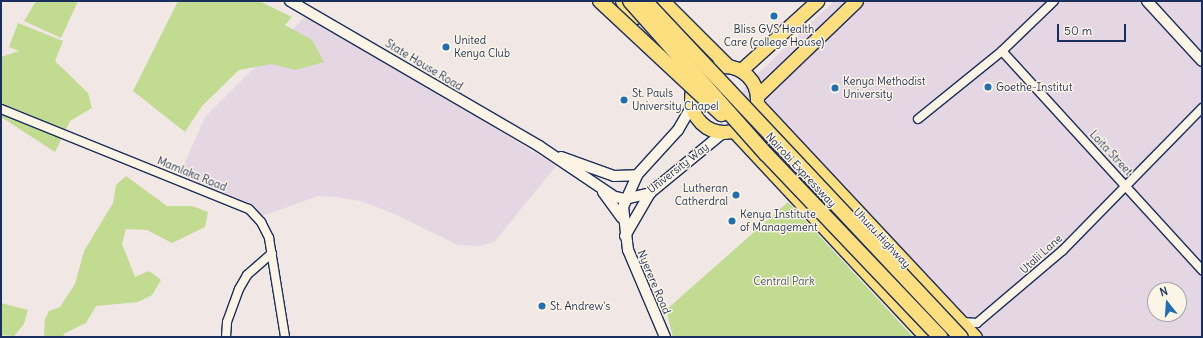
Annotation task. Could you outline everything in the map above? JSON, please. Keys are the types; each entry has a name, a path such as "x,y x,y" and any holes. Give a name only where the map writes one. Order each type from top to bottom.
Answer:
{"highway":[{"path":"600,1 766,154"},
{"path":"622,1 682,73 691,101 700,122 729,132 926,337"},
{"name":"Nairobi Expressway","path":"630,1 766,154 940,337"},
{"name":"Nairobi Expressway","path":"645,1 960,337"},
{"path":"663,1 727,65 741,70 755,85 757,100"},
{"path":"741,70 817,1"},
{"path":"729,132 749,121 757,100 856,1"},
{"path":"691,101 700,76 727,65"},
{"name":"Uhuru Highway","path":"757,100 976,337"}],"street":[{"name":"State House Road","path":"290,1 546,151 603,192 625,199"},
{"path":"918,119 1002,51 1054,1"},
{"path":"1147,1 1202,60"},
{"name":"Loita Street","path":"1002,51 1202,270"},
{"name":"University Way","path":"625,199 637,175 670,140 691,101"},
{"name":"Utalii Lane","path":"962,322 977,323 1042,269 1202,108"},
{"name":"Mamlaka Road","path":"1,109 249,209 266,230 272,253 285,337"},
{"name":"University Way","path":"625,199 650,193 729,132"},
{"name":"State House Road","path":"546,151 614,176 637,175"},
{"path":"603,192 622,218"},
{"path":"625,236 650,193"},
{"name":"Nyerere Road","path":"625,199 622,218 625,236 664,337"},
{"path":"226,337 227,322 239,289 247,275 272,253"}],"shaded area":[{"path":"834,1 1202,1 1202,337 956,337 740,96 747,84"},
{"path":"309,13 556,166 495,241 480,246 458,245 397,215 361,201 336,197 318,196 262,216 254,205 179,176 205,117"}],"green space":[{"path":"36,1 78,1 61,38 24,21"},
{"path":"178,1 259,1 292,17 285,25 312,40 324,62 295,70 272,64 239,70 202,106 185,132 133,91"},
{"path":"18,23 63,41 55,61 88,93 92,108 70,121 55,152 1,117 1,57 19,51 9,47"},
{"path":"126,176 167,206 192,206 208,212 205,227 172,243 147,230 126,229 122,244 135,277 149,271 161,280 152,295 138,302 96,306 86,323 63,334 65,337 44,337 45,319 49,311 60,307 75,284 84,251 113,203 116,185"},
{"name":"Central Park","path":"788,202 913,337 673,337 666,310"},
{"path":"1,303 28,310 24,324 14,336 1,335"}],"place":[{"name":"Bliss GVS Health Care (college House)","path":"774,16"},
{"name":"United Kenya Club","path":"446,47"},
{"name":"Goethe-Institut","path":"988,87"},
{"name":"Kenya Methodist University","path":"835,88"},
{"name":"St. Pauls University Chapel","path":"624,100"},
{"name":"Lutheran Catherdral","path":"736,195"},
{"name":"Kenya Institute of Management","path":"732,221"},
{"name":"St. Andrew's","path":"542,306"}]}
